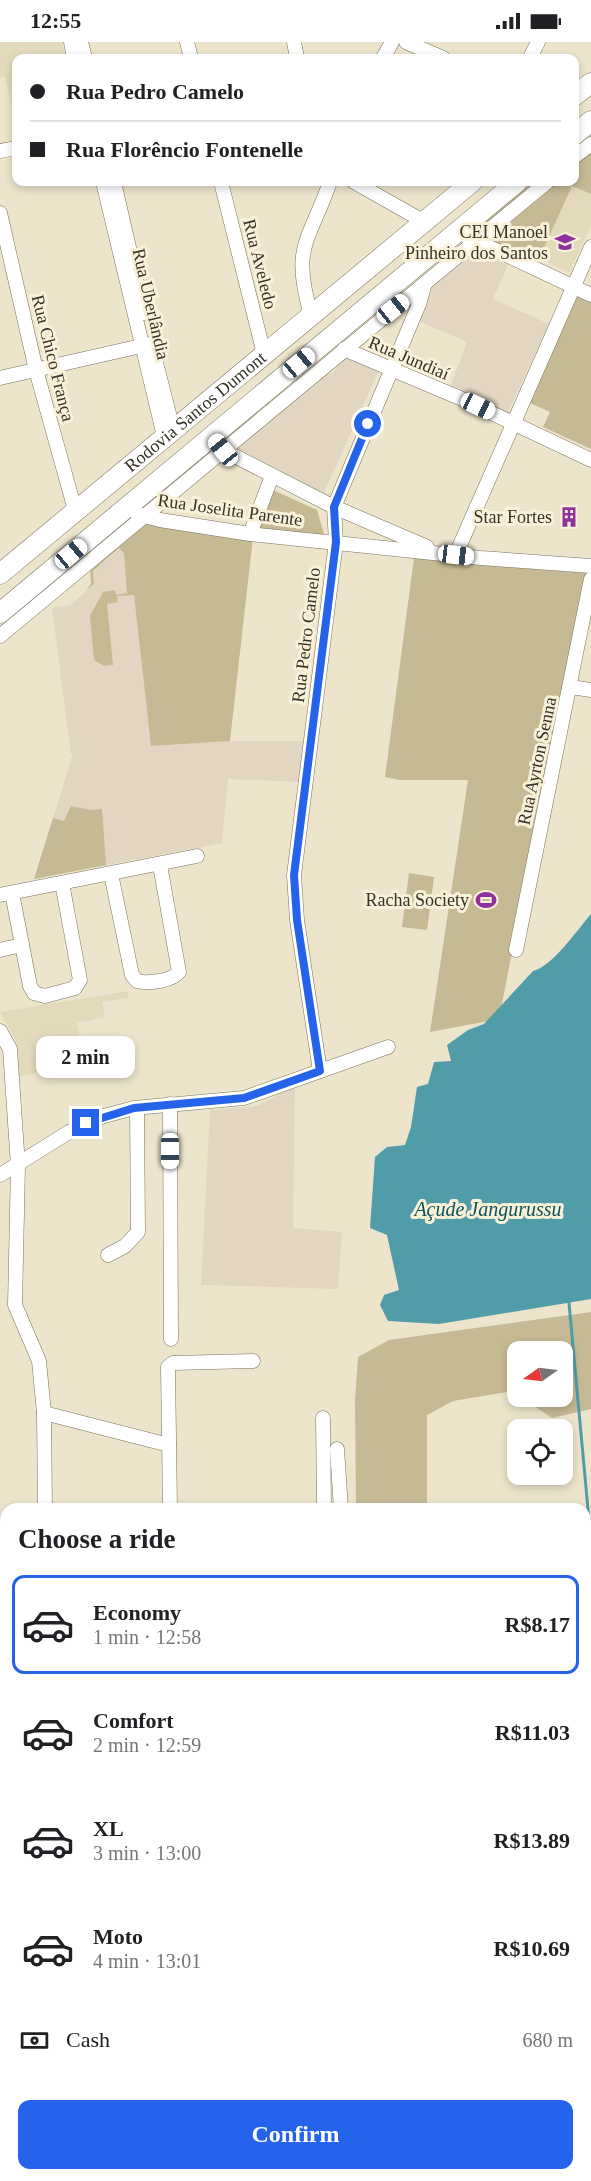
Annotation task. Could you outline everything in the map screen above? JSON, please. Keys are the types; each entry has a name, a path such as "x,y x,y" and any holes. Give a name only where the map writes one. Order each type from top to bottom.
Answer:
{"highway":[{"path":"579,92 591,83"},
{"path":"579,131 591,122"},
{"name":"Rodovia Santos Dumont","path":"0,574 467,186"},
{"name":"Rodovia Santos Dumont","path":"0,613 124,510 217,443 465,236 513,186"}],"street":[{"path":"406,42 434,54"},
{"path":"579,153 591,144"},
{"name":"Rua Uberlândia","path":"104,186 169,432"},
{"name":"Rua Uberlândia","path":"115,186 147,345"},
{"name":"Rua Aveledo","path":"222,186 264,354"},
{"path":"311,315 302,276 303,244 328,186"},
{"path":"361,186 423,221"},
{"name":"Rua Pedro Camelo","path":"320,1071 297,920 294,875 336,542 334,507 426,283 465,236 503,219 542,186"},
{"name":"Rua Chico França","path":"0,213 36,370 75,510"},
{"path":"494,250 503,219"},
{"path":"465,236 591,295"},
{"path":"456,555 591,247"},
{"name":"Rua Jundiaí","path":"0,636 143,516 217,443 344,349 426,283"},
{"path":"0,378 147,345"},
{"name":"Rua Jundiaí","path":"344,349 390,371 513,422 591,460"},
{"name":"Rua Joselita Parente","path":"217,443 272,476 334,507 440,553"},
{"path":"250,534 272,476"},
{"name":"Rua Joselita Parente","path":"124,510 143,516 250,534 591,566"},
{"name":"Rua Ayrton Senna","path":"516,950 591,579"},
{"path":"571,687 591,690"},
{"path":"62,883 79,974 79,985 69,991 39,996 34,993 29,980 22,945 6,894 62,883 111,874 160,866 196,856"},
{"path":"111,874 128,962 136,981 146,982 173,977 178,975 179,970 160,866"},
{"path":"0,950 22,945"},
{"path":"0,1031 10,1049 18,1166 15,1305 37,1354 44,1413 45,1503"},
{"path":"0,1175 86,1123 137,1108 244,1098 388,1047"},
{"path":"170,1104 171,1339"},
{"path":"108,1255 125,1246 138,1232 137,1108"},
{"path":"170,1503 167,1372 170,1365 252,1361"},
{"path":"44,1413 169,1445"},
{"path":"323,1418 324,1503"},
{"path":"337,1449 341,1503"}],"shaded area":[{"path":"0,42 62,42 65,54 12,54 12,107 5,77 0,77"},
{"path":"587,135 591,135 591,194 572,186 579,186 579,142"},
{"path":"526,186 572,186 538,261 475,234 474,229"},
{"name":"CEI Manoel Pinheiro dos Santos","path":"572,186 591,194 591,225 569,273 539,258"},
{"path":"473,250 508,265 493,299 549,324 508,412 451,385 467,342 416,320 432,284"},
{"path":"578,295 591,301 591,449 543,427 550,412 528,402"},
{"path":"344,355 379,370 323,495 232,449 315,380 319,381 324,371 332,374"},
{"path":"273,490 317,510 325,537 257,531"},
{"path":"145,524 253,537 230,741 151,746 134,595 117,596 118,602 107,604 113,665 104,666 94,660 90,616 103,592 115,590 116,595 127,593 124,553 119,548 93,571 94,584 87,590 91,583 90,568"},
{"path":"126,543 129,547 151,746 230,741 304,741 300,782 228,779 222,843 34,879 73,754 71,755 52,608 71,605 94,584 93,571"},
{"name":"Racha Society","path":"414,558 586,573 499,1019 430,1032 468,780 400,780 385,777"},
{"path":"71,806 91,810 102,809 106,865 34,879 53,818 64,821"},
{"path":"409,873 434,877 427,930 402,927"},
{"path":"128,991 128,998 102,1002 105,1017 77,1023 85,1062 18,1077 16,1041 0,1012"},
{"path":"295,1085 293,1228 342,1232 338,1289 201,1285 210,1110 258,1106"},
{"path":"591,1312 591,1409 552,1418 536,1407 573,1407 573,1341 507,1341 507,1392 453,1401 427,1415 427,1503 356,1503 355,1400 358,1357 389,1340"}],"water":[{"name":"Açude Jangurussu","path":"591,914 591,1299 439,1324 388,1321 380,1305 384,1295 399,1290 387,1235 370,1228 375,1157 387,1147 405,1145 411,1127 417,1087 428,1084 434,1062 451,1061 447,1045 468,1030 484,1024 533,971 548,963 556,955"}],"waterway":[{"path":"569,1303 587,1503"}],"place":[{"name":"CEI Manoel Pinheiro dos Santos","path":"565,242"},
{"name":"Star Fortes","path":"569,517"},
{"name":"Racha Society","path":"486,900"}],"route":[{"path":"86,1123 134,1108 244,1098 272,1090 320,1071 297,920 294,875 337,538 334,507 368,424"}]}
